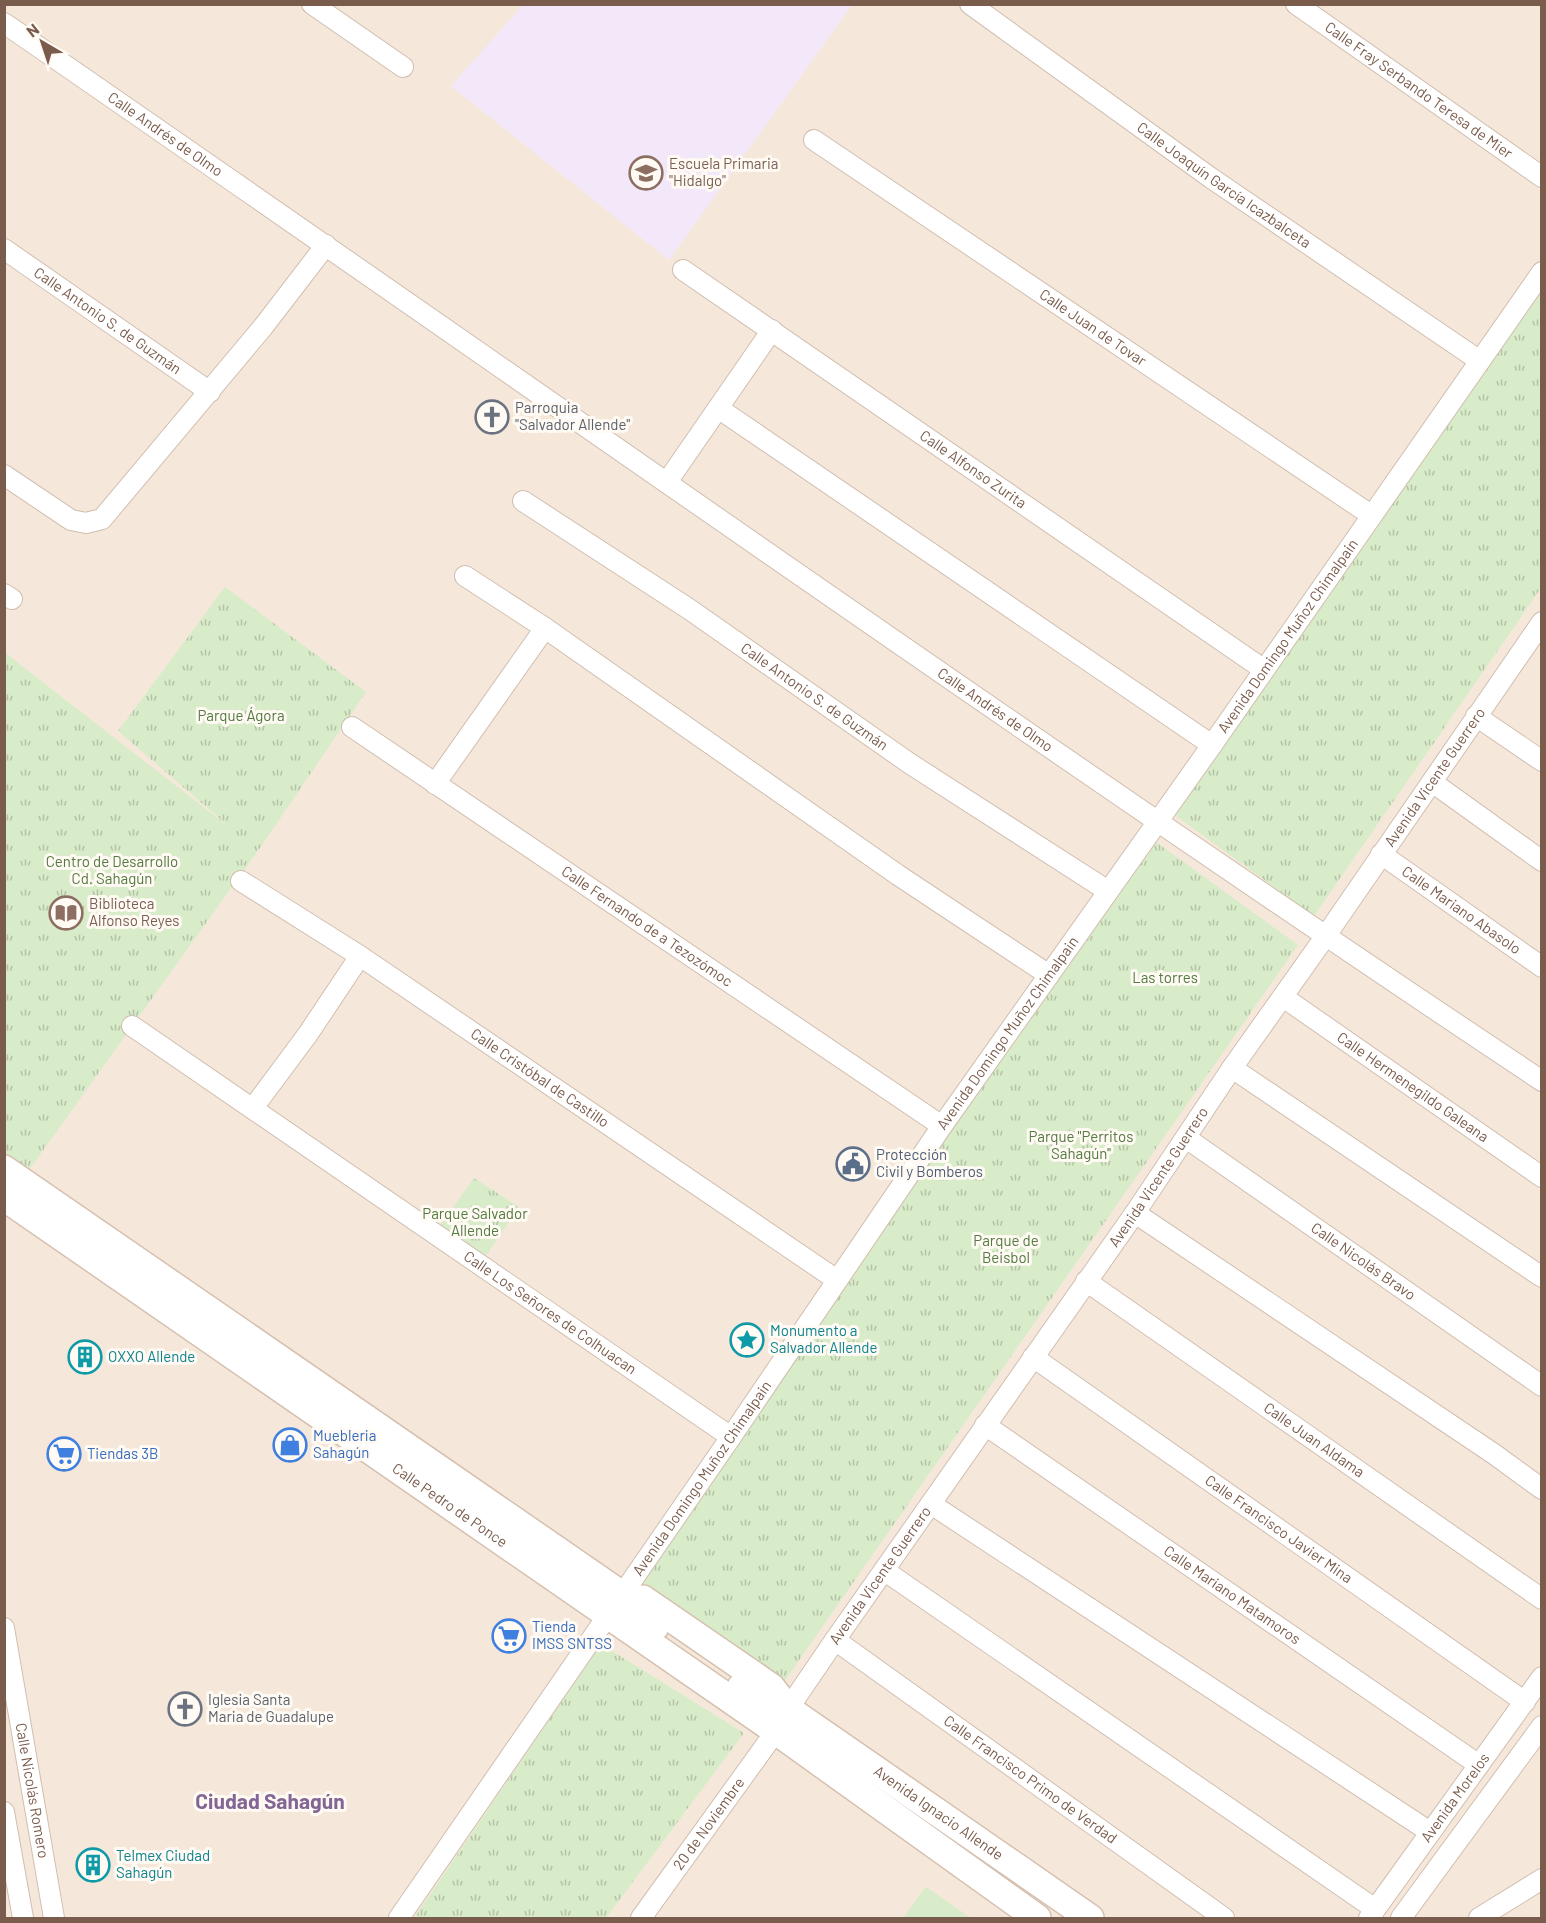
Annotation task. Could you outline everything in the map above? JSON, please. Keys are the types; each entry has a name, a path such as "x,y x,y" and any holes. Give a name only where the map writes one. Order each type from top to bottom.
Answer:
{"street":[{"path":"312,4 403,67"},
{"name":"Calle Joaquín García Icazbalceta","path":"970,4 1211,178 1480,361"},
{"name":"Calle Fray Serbando Teresa de Mier","path":"1296,4 1542,177"},
{"name":"Calle Andrés de Olmo","path":"4,23 1325,937"},
{"name":"Calle Juan de Tovar","path":"814,140 1371,515"},
{"path":"4,475 70,520 86,523 102,519 210,392 326,245"},
{"name":"Calle Antonio S. de Guzmán","path":"4,249 210,392"},
{"name":"Calle Alfonso Zurita","path":"683,270 1263,669"},
{"name":"Avenida Domingo Muñoz Chimalpain","path":"399,1918 731,1437 942,1126 1542,273"},
{"path":"667,482 772,330"},
{"path":"718,408 1212,745"},
{"name":"Calle Antonio S. de Guzmán","path":"523,501 689,609 909,764 1108,891"},
{"path":"465,576 545,628 898,875 1049,975"},
{"name":"Avenida Vicente Guerrero","path":"782,1720 835,1640 1135,1213 1232,1068 1325,937 1476,716 1535,646 1542,622"},
{"path":"435,784 545,628"},
{"path":"1476,716 1542,761"},
{"name":"Calle Fernando de a Tezozómoc","path":"352,727 942,1126"},
{"path":"1432,782 1542,861"},
{"name":"Calle Mariano Abasolo","path":"1381,854 1542,967"},
{"name":"Calle Cristóbal de Castillo","path":"241,881 360,956 837,1280"},
{"path":"1325,937 1542,1082"},
{"path":"253,1108 308,1034 360,956"},
{"name":"Calle Hermenegildo Galeana","path":"1283,997 1542,1177"},
{"name":"Calle Los Señores de Colhuacan","path":"132,1026 731,1437"},
{"path":"1232,1068 1542,1277"},
{"name":"Calle Nicolás Bravo","path":"1186,1138 1542,1386"},
{"name":"Calle Pedro de Ponce","path":"4,1169 615,1605"},
{"name":"Calle Pedro de Ponce","path":"4,1197 615,1605"},
{"path":"1135,1213 1494,1454 1542,1489"},
{"name":"Calle Juan Aldama","path":"1086,1281 1542,1599"},
{"name":"Calle Francisco Javier Mina","path":"1033,1357 1524,1702"},
{"name":"Calle Mariano Matamoros","path":"985,1425 1479,1764"},
{"path":"931,1504 1430,1832"},
{"path":"885,1571 1372,1914"},
{"name":"Calle Pedro de Ponce","path":"615,1605 637,1595 771,1687 782,1720"},
{"name":"Calle Nicolás Romero","path":"4,1628 54,1918"},
{"name":"Calle Francisco Primo de Verdad","path":"835,1640 1224,1918"},
{"name":"Avenida Morelos","path":"1372,1914 1542,1677"},
{"name":"20 de Noviembre","path":"641,1918 782,1720"},
{"name":"Avenida Ignacio Allende","path":"782,1720 1037,1918"},
{"name":"Avenida Ignacio Allende","path":"782,1720 1090,1918"},
{"name":"Avenida Morelos","path":"1401,1918 1542,1726"},
{"path":"5,1819 37,1818"},
{"name":"Calle Nicolás Romero","path":"5,1819 23,1918"},
{"path":"1479,1918 1542,1879"}],"shaded area":[{"name":"Escuela Primaria \"Hidalgo\"","path":"524,4 852,5 669,260 451,86"},
{"path":"5,5 1541,5 1541,1918 5,1918"}],"green space":[{"path":"1541,279 1541,588 1314,916 1168,810"},
{"name":"Centro de Desarrollo Cd. Sahagún","path":"225,587 366,692 260,848 21,1181 4,1169 4,652 233,830 118,731"},
{"name":"Las torres","path":"1152,839 1298,945 779,1689 632,1586"},
{"name":"Parque Salvador Allende","path":"474,1178 519,1207 481,1263 436,1231"},
{"path":"601,1644 744,1733 606,1918 414,1918"},
{"path":"926,1887 971,1918 903,1918"}],"place":[{"name":"Escuela Primaria \"Hidalgo\"","path":"646,173"},
{"name":"Parroquia \"Salvador Allende\"","path":"492,417"},
{"name":"Biblioteca Alfonso Reyes","path":"66,913"},
{"name":"Protección Civil y Bomberos","path":"853,1164"},
{"name":"Monumento a Salvador Allende","path":"747,1340"},
{"name":"OXXO Allende","path":"85,1357"},
{"name":"Muebleria Sahagún","path":"290,1445"},
{"name":"Tiendas 3B","path":"64,1454"},
{"name":"Tienda IMSS SNTSS","path":"509,1636"},
{"name":"Iglesia Santa Maria de Guadalupe","path":"185,1709"},
{"name":"Telmex Ciudad Sahagún","path":"93,1865"}],"district":[{"name":"Ciudad Sahagún","path":"270,1802"}],"park label":[{"name":"Parque Ágora","path":"241,716"},
{"name":"Parque \"Perritos Sahagún\"","path":"1081,1146"},
{"name":"Parque de Beisbol","path":"1006,1250"}]}
